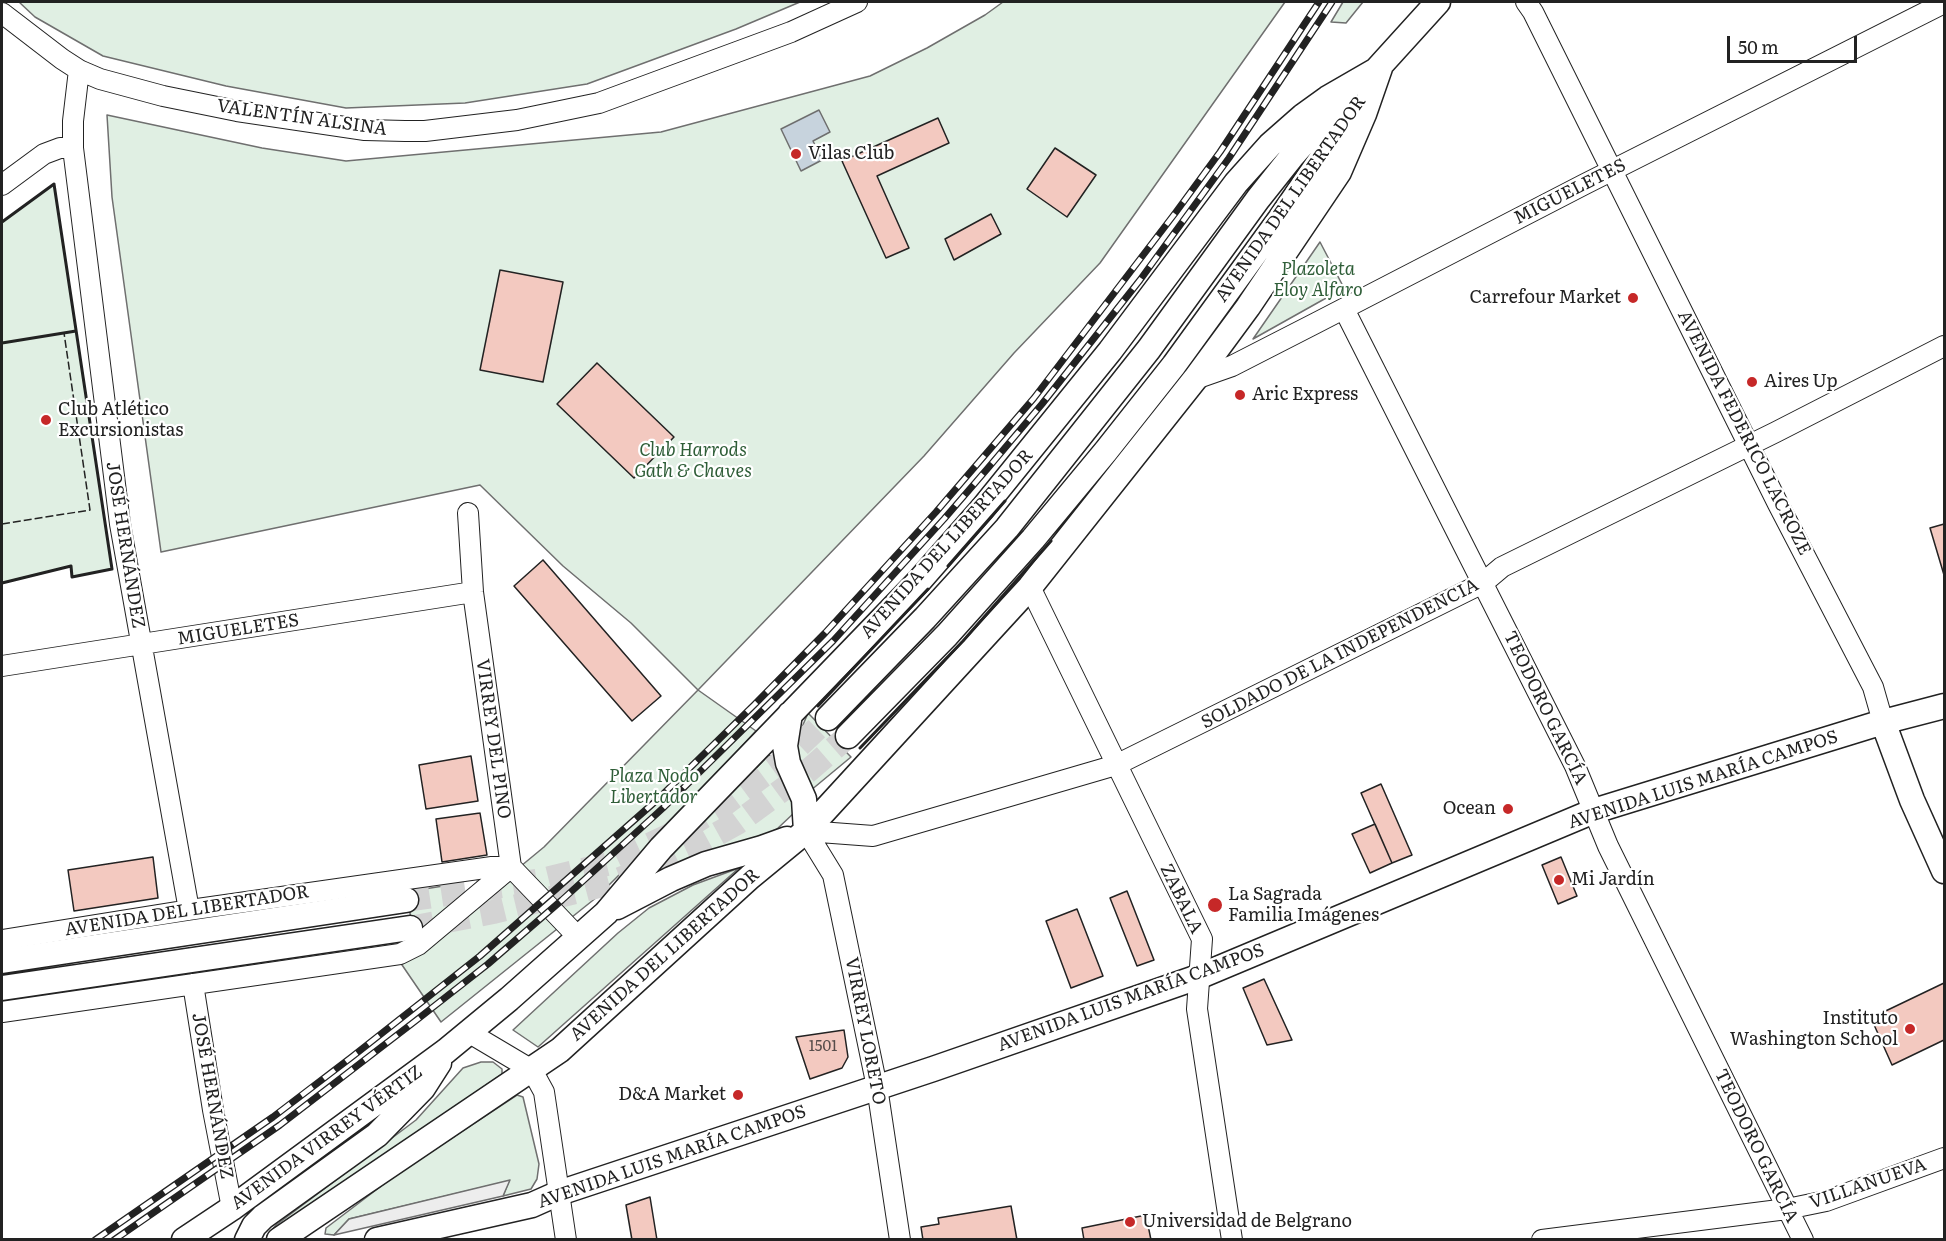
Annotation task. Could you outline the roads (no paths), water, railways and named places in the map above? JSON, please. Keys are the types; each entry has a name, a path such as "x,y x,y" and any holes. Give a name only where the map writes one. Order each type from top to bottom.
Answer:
{"main road":[{"name":"AVENIDA DEL LIBERTADOR","path":"828,718 925,618 1007,528 1128,376 1293,155 1320,124 1380,68 1438,2"},
{"name":"AVENIDA DEL LIBERTADOR","path":"532,1070 560,1050 750,877 806,831 1030,587 1195,379 1248,307 1339,172 1365,114 1380,68"},
{"name":"AVENIDA DEL LIBERTADOR","path":"468,1032 606,913 661,848 920,580 983,508 1110,351 1236,183 1270,145 1311,110 1380,68"},
{"name":"AVENIDA DEL LIBERTADOR","path":"848,736 947,634 1033,538 1113,442 1174,365 1280,219 1337,138 1380,68"},
{"name":"AVENIDA LUIS MARÍA CAMPOS","path":"377,1239 532,1205 559,1193 1198,978 1594,812 1883,722 1944,706"},
{"path":"606,913 671,879 706,864 762,848 806,831 804,799 788,763 785,746 790,714"},
{"name":"AVENIDA FEDERICO LACROZE","path":"1883,722 1912,800 1944,872"},
{"name":"AVENIDA DEL LIBERTADOR","path":"2,961 406,900"},
{"path":"2,988 410,928"},
{"name":"AVENIDA VIRREY VÉRTIZ","path":"184,1239 232,1208 446,1051 468,1032"},
{"path":"247,1239 254,1226 263,1217 377,1135 423,1088 446,1051"},
{"path":"279,1239 532,1070"}],"street":[{"name":"VALENTÍN ALSINA","path":"2,13 79,70 100,79 163,96 237,111 365,130 424,131 517,120 599,103 791,33 856,2"},
{"name":"AVENIDA FEDERICO LACROZE","path":"1526,2 1873,687 1883,722"},
{"name":"MIGUELETES","path":"1195,379 1232,366 1944,3"},
{"name":"JOSÉ HERNÁNDEZ","path":"79,70 73,121 73,148 120,524 189,910"},
{"path":"2,185 44,154 60,148 73,148"},
{"name":"TEODORO GARCÍA","path":"1344,309 1575,766 1608,846 1803,1239"},
{"name":"SOLDADO DE LA INDEPENDENCIA","path":"806,831 873,836 1116,765 1483,583 1502,567 1944,346"},
{"name":"VIRREY DEL PINO","path":"468,513 473,592 511,867"},
{"name":"ZABALA","path":"1030,587 1202,939 1197,1009 1232,1239"},
{"name":"MIGUELETES","path":"2,666 473,592"},
{"name":"VIRREY LORETO","path":"806,831 833,875 877,1087 900,1239"},
{"name":"AVENIDA DEL LIBERTADOR","path":"2,940 189,910 492,867 511,867"},
{"path":"2,1012 400,954 418,945 511,867 578,937"},
{"path":"449,873 462,885 465,896 462,909"},
{"name":"JOSÉ HERNÁNDEZ","path":"193,984 213,1110 232,1208"},
{"path":"468,1032 532,1070 544,1092 566,1239"},
{"name":"VILLANUEVA","path":"1542,1239 1787,1209 1826,1201 1944,1158"}],"tunnel":[{"path":"406,900 542,880 611,863 685,828 726,803 783,761 828,718"},
{"path":"410,928 493,912 576,892 610,883 651,867 737,823 808,771 848,736"}],"railway":[{"path":"95,1240 273,1117 480,956 657,800 754,705 825,633 936,512 1034,398 1220,152 1319,2"},
{"path":"114,1240 280,1125 488,964 663,808 833,641 988,468 1140,280 1229,158 1332,2"}],"place":[{"name":"Vilas Club","path":"796,154"},
{"name":"Carrefour Market","path":"1633,298"},
{"name":"Aires Up","path":"1752,382"},
{"name":"Aric Express","path":"1240,395"},
{"name":"Club Atlético Excursionistas","path":"46,420"},
{"name":"Ocean","path":"1508,809"},
{"name":"Mi Jardín","path":"1559,880"},
{"name":"La Sagrada Familia Imágenes","path":"1215,905"},
{"name":"Instituto Washington School","path":"1910,1029"},
{"name":"D&A Market","path":"738,1095"},
{"name":"Universidad de Belgrano","path":"1130,1222"}],"park label":[{"name":"Plazoleta Eloy Alfaro","path":"1318,280"},
{"name":"Club Harrods Gath & Chaves","path":"693,461"},
{"name":"Plaza Nodo Libertador","path":"654,787"}]}
